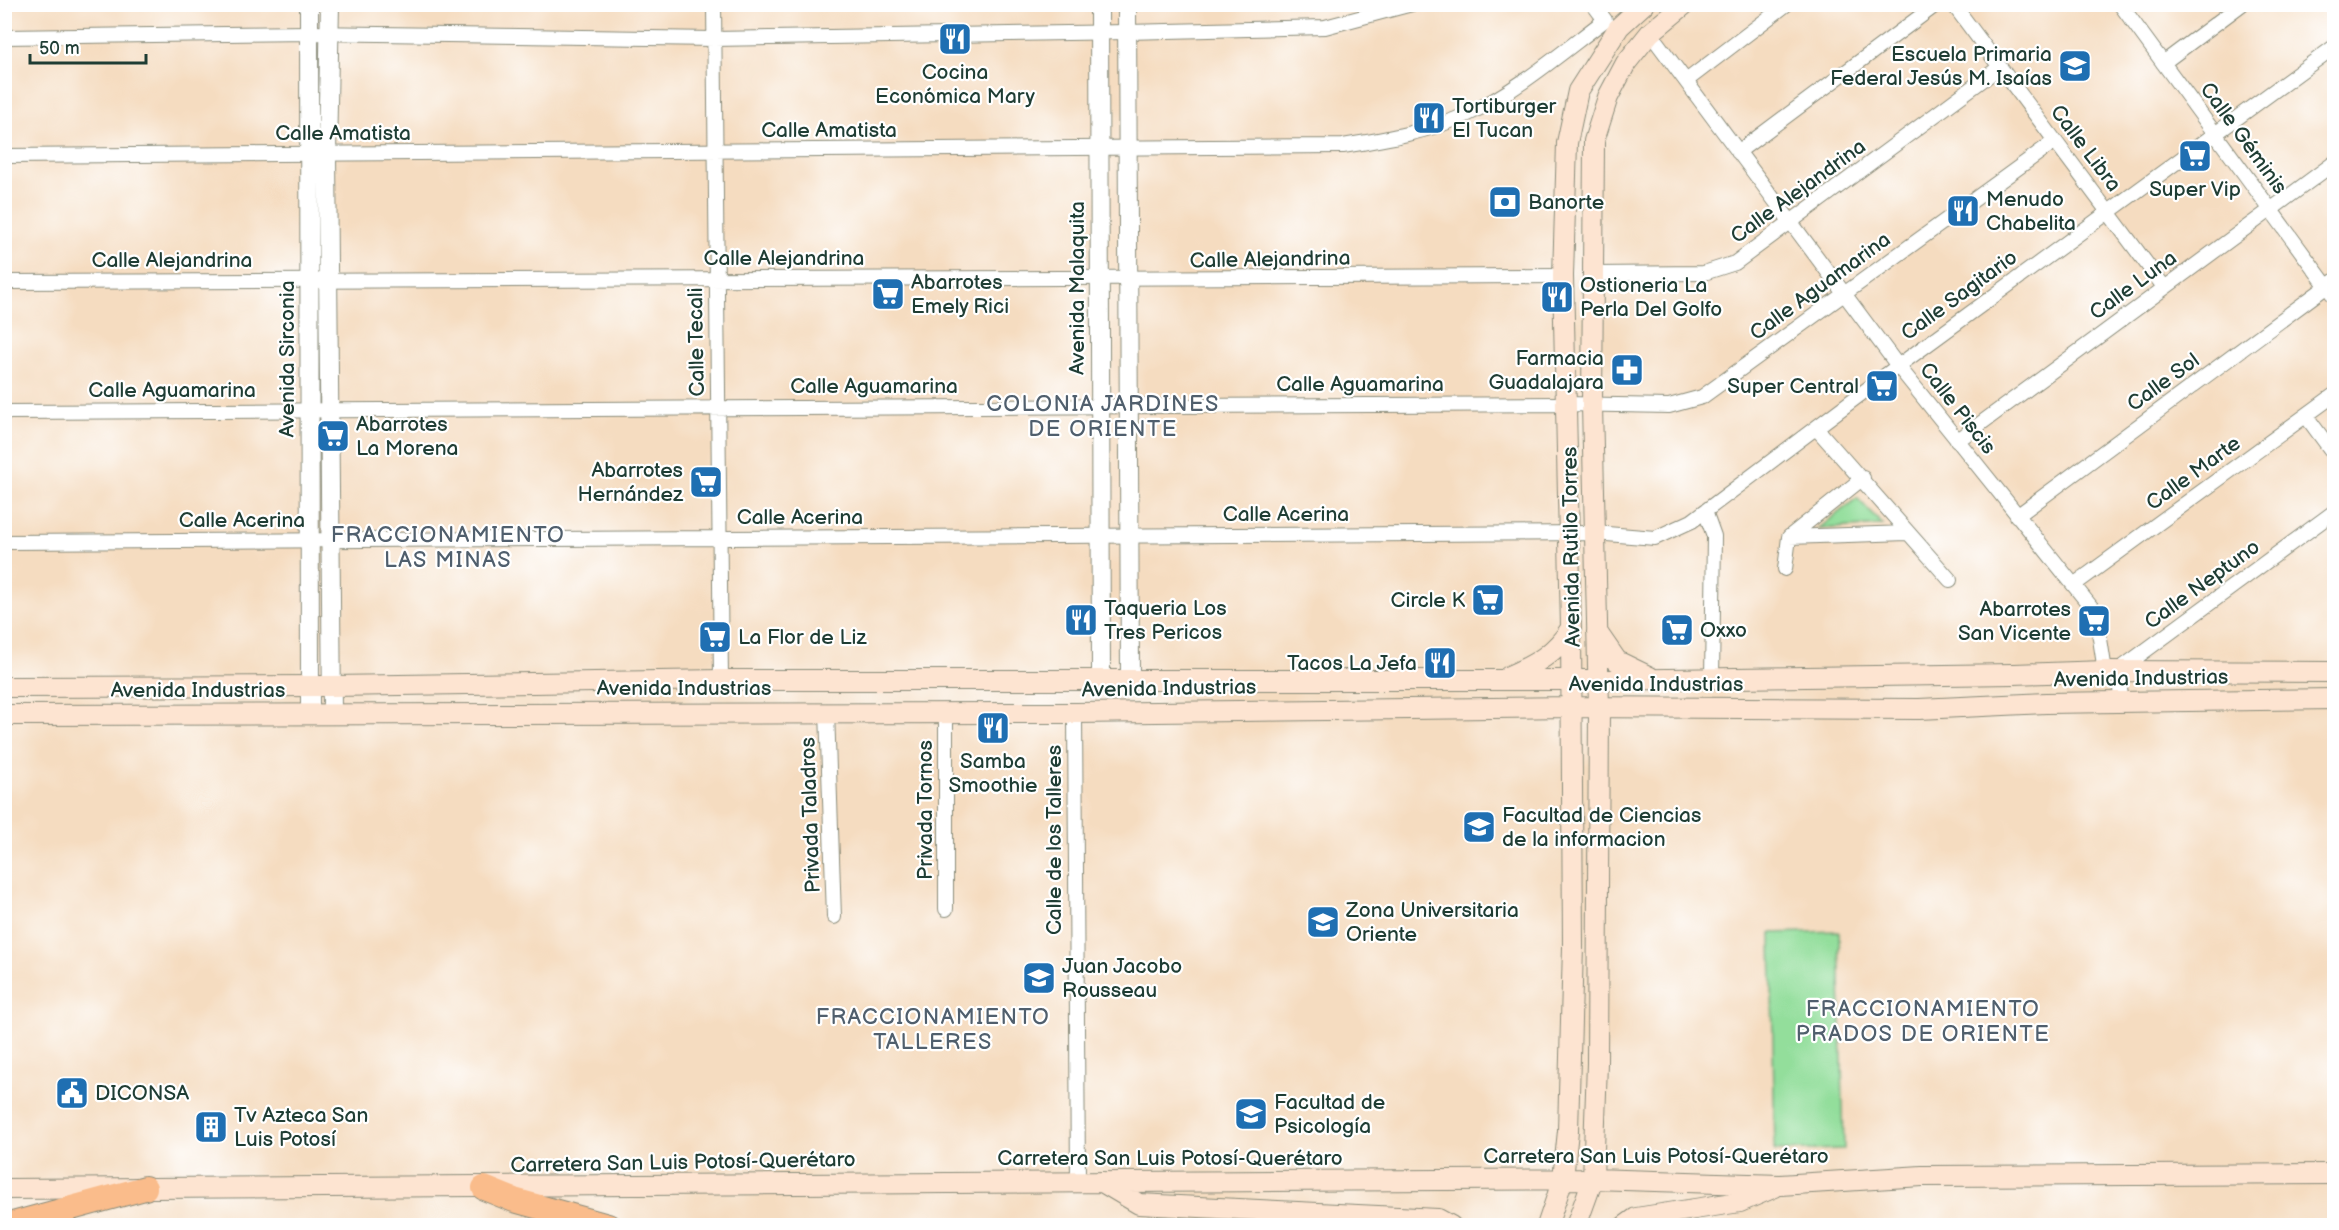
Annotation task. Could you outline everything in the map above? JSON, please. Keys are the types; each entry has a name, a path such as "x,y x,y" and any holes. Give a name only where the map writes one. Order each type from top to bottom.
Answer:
{"highway":[{"path":"5,1226 145,1188"},
{"path":"484,1188 514,1200 608,1226"}],"main road":[{"name":"Avenida Rutilo Torres","path":"1547,1226 1563,1179 1568,1131 1572,946 1571,628 1563,276 1567,143 1578,91 1612,23 1644,4"},
{"name":"Avenida Rutilo Torres","path":"1576,1226 1593,1179 1599,708 1592,405 1594,141 1612,88 1626,63 1650,33 1685,4"},
{"path":"1500,680 1536,664 1560,646 1571,628"},
{"path":"1597,632 1617,661 1653,678"},
{"name":"Avenida Industrias","path":"4,687 332,686 721,680 1598,680 2014,674 2112,670 2334,672"},
{"name":"Avenida Industrias","path":"4,715 827,711 1075,713 1570,707 1919,709 2121,702 2334,699"},
{"name":"Carretera San Luis Potosí-Querétaro","path":"4,1189 484,1188 1563,1179 1780,1185 1922,1176 2334,1174"},
{"path":"1100,1182 1139,1204 1438,1219 1451,1226"},
{"path":"1625,1226 1636,1218 1740,1202 1780,1185"}],"street":[{"name":"Avenida Sirconia","path":"309,4 309,33 329,282 332,712"},
{"name":"Avenida Sirconia","path":"310,714 312,686 309,281 330,34 330,4"},
{"name":"Calle Tecali","path":"714,4 721,680"},
{"name":"Avenida Malaquita","path":"1099,4 1101,679"},
{"path":"1127,4 1130,679"},
{"path":"4,37 309,33 714,39 1127,33 1325,27 1412,4"},
{"path":"1593,4 1612,23"},
{"path":"1686,81 1787,4"},
{"path":"1738,152 1937,4"},
{"name":"Calle Libra","path":"1953,4 2164,287"},
{"name":"Calle Géminis","path":"2120,4 2271,210 2332,288"},
{"path":"2163,63 2242,4"},
{"name":"Calle Amatista","path":"4,156 1100,150 1343,146 1406,136 1468,114 1612,23"},
{"name":"Calle Piscis","path":"1650,33 1898,366 2017,516 2075,584 2096,613 2112,670"},
{"name":"Calle Sagitario","path":"1595,534 1655,538 1692,521 1898,366 2334,47"},
{"name":"Calle Alejandrina","path":"1593,274 1704,273 1735,263 2000,67"},
{"name":"Calle Aguamarina","path":"4,412 1565,404 1669,406 1702,397 2055,141"},
{"name":"Calle Luna","path":"1957,441 2334,163"},
{"name":"Calle Alejandrina","path":"4,282 717,279 1128,281 1563,276"},
{"name":"Calle Sol","path":"2017,516 2332,288"},
{"name":"Calle Marte","path":"2075,584 2334,395"},
{"path":"2306,416 2334,454"},
{"path":"1817,429 1863,478 1907,533 1950,580"},
{"path":"1785,569 1789,537 1863,478"},
{"path":"1705,511 1714,536 1712,678"},
{"name":"Calle Neptuno","path":"2112,670 2334,512"},
{"path":"1789,537 1907,533"},
{"name":"Calle Acerina","path":"4,542 1595,534"},
{"path":"2112,670 2121,702"},
{"name":"Privada Taladros","path":"827,711 834,917"},
{"name":"Privada Tornos","path":"946,712 946,909"},
{"name":"Calle de los Talleres","path":"1075,713 1078,1182"}],"green space":[{"path":"1857,498 1883,525 1818,529"},
{"path":"1839,931 1844,1149 1775,1151 1771,933"}],"place":[{"name":"Cocina Económica Mary","path":"955,39"},
{"name":"Escuela Primaria Federal Jesús M. Isaías","path":"2075,66"},
{"name":"Tortiburger El Tucan","path":"1429,118"},
{"name":"Super Vip","path":"2195,156"},
{"name":"Banorte","path":"1505,202"},
{"name":"Menudo Chabelita","path":"1963,211"},
{"name":"Abarrotes Emely Rici","path":"888,294"},
{"name":"Ostioneria La Perla Del Golfo","path":"1557,297"},
{"name":"Farmacia Guadalajara","path":"1627,370"},
{"name":"Super Central","path":"1882,386"},
{"name":"Abarrotes La Morena","path":"333,436"},
{"name":"Abarrotes Hernández","path":"706,482"},
{"name":"Circle K","path":"1488,600"},
{"name":"Taqueria Los Tres Pericos","path":"1081,620"},
{"name":"Abarrotes San Vicente","path":"2094,621"},
{"name":"Oxxo","path":"1677,630"},
{"name":"La Flor de Liz","path":"715,637"},
{"name":"Tacos La Jefa","path":"1440,663"},
{"name":"Samba Smoothie","path":"993,728"},
{"name":"Facultad de Ciencias de la informacion","path":"1479,827"},
{"name":"Zona Universitaria Oriente","path":"1323,922"},
{"name":"Juan Jacobo Rousseau","path":"1039,978"},
{"name":"DICONSA","path":"72,1093"},
{"name":"Facultad de Psicología","path":"1251,1114"},
{"name":"Tv Azteca San Luis Potosí","path":"211,1127"}],"district":[{"name":"COLONIA JARDINES DE ORIENTE","path":"1103,416"},
{"name":"FRACCIONAMIENTO LAS MINAS","path":"448,546"},
{"name":"FRACCIONAMIENTO PRADOS DE ORIENTE","path":"1923,1020"},
{"name":"FRACCIONAMIENTO TALLERES","path":"933,1028"}]}
